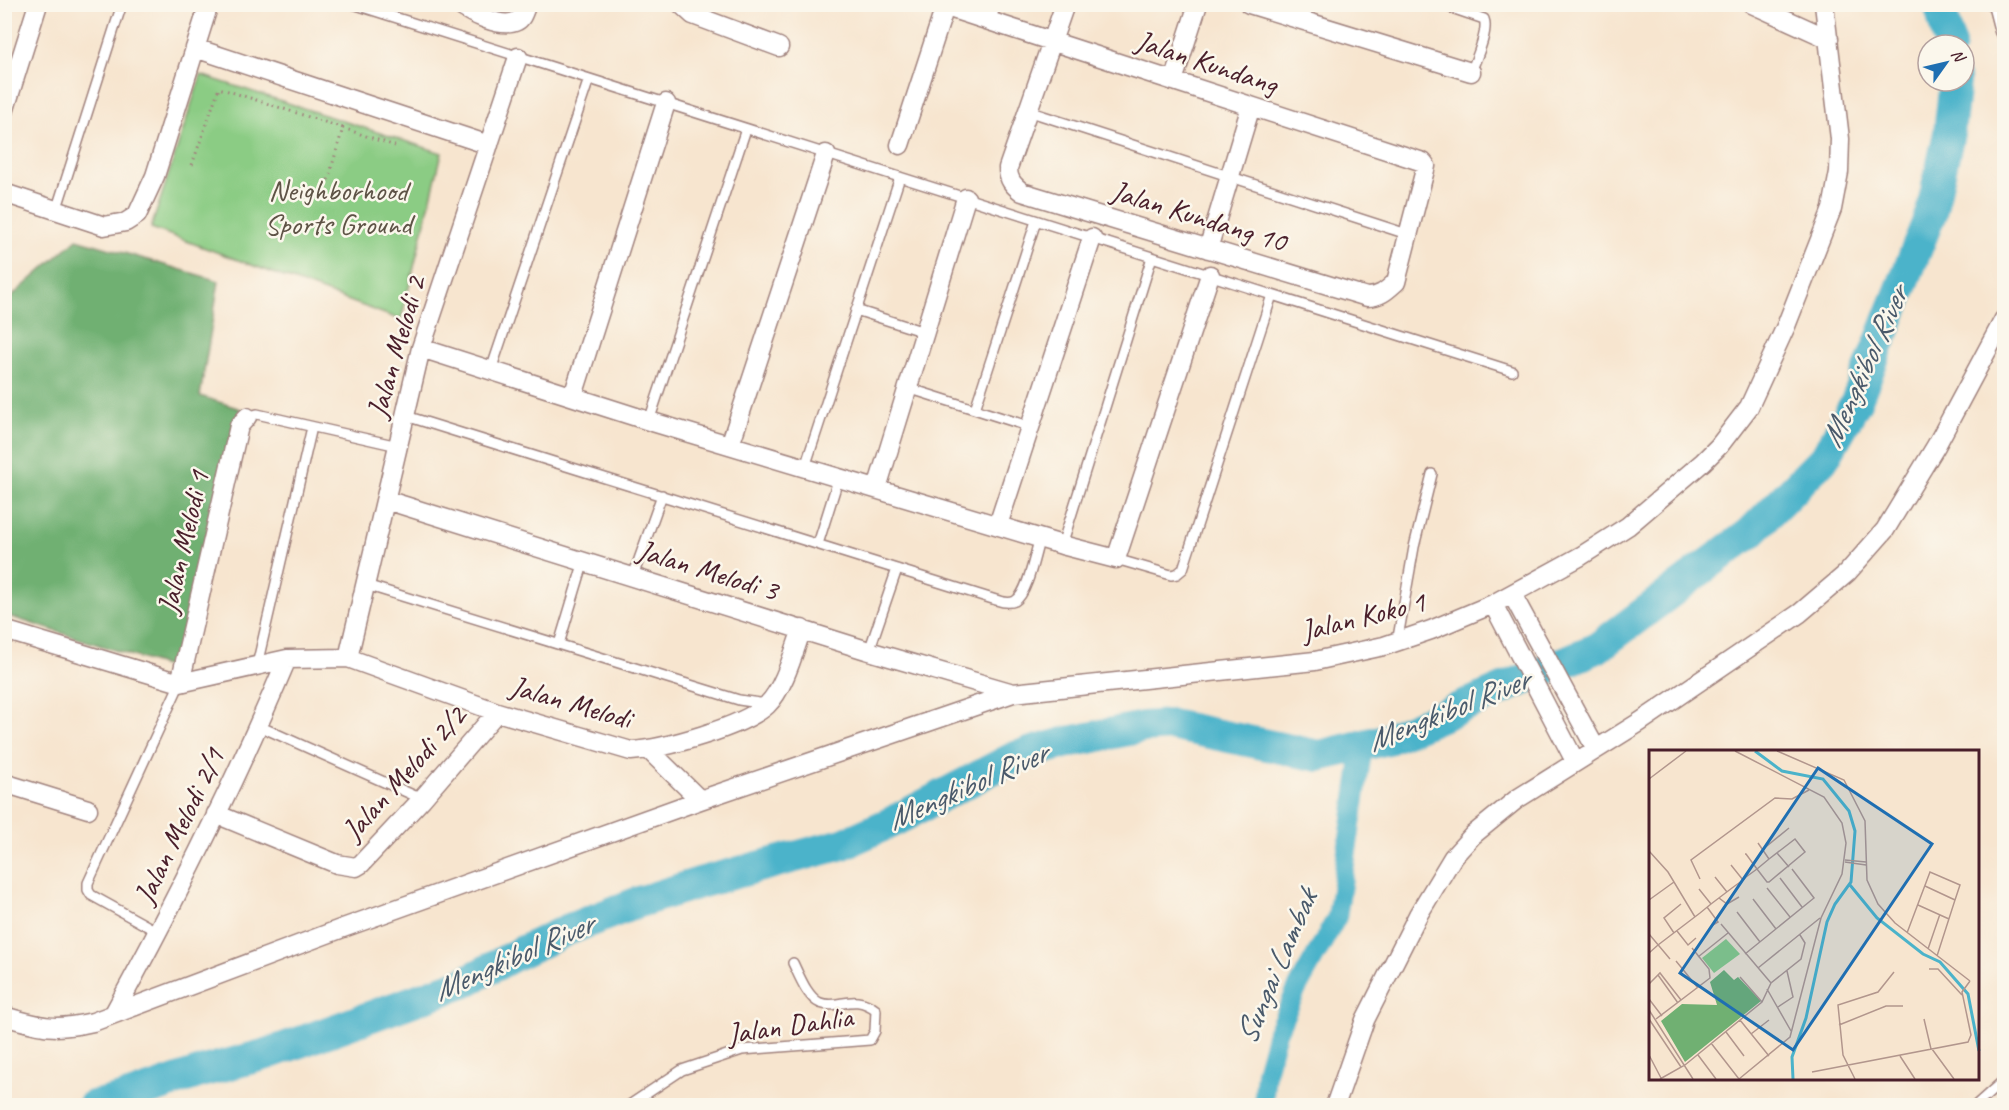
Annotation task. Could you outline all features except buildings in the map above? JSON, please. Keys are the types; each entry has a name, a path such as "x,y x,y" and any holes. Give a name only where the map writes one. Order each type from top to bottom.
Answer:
{"street":[{"path":"4,112 38,4"},
{"path":"4,193 104,226 126,222 137,215 155,176 208,4"},
{"path":"458,4 486,20 505,24 517,21 523,15 526,4"},
{"path":"681,4 693,15 779,47"},
{"name":"Jalan Kundang 10","path":"1065,4 1008,168 1008,177 1013,185 1022,192 1367,297 1376,297 1386,292 1395,282 1425,164"},
{"path":"1173,81 1198,4"},
{"path":"1249,4 1471,72"},
{"path":"1752,4 1829,39"},
{"name":"Jalan Koko 1","path":"1013,693 1315,661 1397,642 1493,604 1607,541 1686,477 1726,437 1749,407 1786,326 1832,209 1841,154 1824,4"},
{"path":"1997,4 2004,31"},
{"path":"900,145 941,6"},
{"name":"Jalan Kundang","path":"941,6 993,13 1052,42 1425,164"},
{"path":"195,48 489,145"},
{"name":"Jalan Melodi 2","path":"348,658 421,348 518,57"},
{"path":"573,396 666,104"},
{"path":"1208,249 1251,106"},
{"path":"730,445 826,154"},
{"path":"877,488 966,198"},
{"path":"998,525 1092,238"},
{"path":"421,348 649,421 1062,545 1116,559 1210,275"},
{"path":"1335,1106 1365,1020 1418,915 1444,871 1473,835 1517,799 1640,722 1800,613 1847,573 1885,530 1936,446 2004,319"},
{"name":"Jalan Melodi 1","path":"180,682 239,426 248,417"},
{"name":"Jalan Melodi 3","path":"386,500 868,651 1013,693"},
{"path":"1512,594 1596,749"},
{"path":"1493,604 1575,761"},
{"name":"Jalan Melodi","path":"348,658 497,711 631,751 649,750 743,720 767,705 777,691 802,629"},
{"path":"4,630 180,682 287,659 348,658"},
{"name":"Jalan Melodi 2/1","path":"114,1013 159,932 259,726 287,659"},
{"path":"4,1016 44,1028 70,1027 93,1022 343,928 700,800 1013,693"},
{"name":"Jalan Melodi 2/2","path":"216,814 337,864 356,867 375,851 422,799 497,711"},
{"path":"649,750 700,800"},
{"path":"4,783 88,808"}],"lane":[{"path":"56,211 122,4"},
{"path":"353,4 1512,371"},
{"path":"1440,4 1484,19 1486,24 1484,33 1471,72"},
{"path":"491,370 590,79"},
{"path":"1028,111 1407,234"},
{"path":"649,421 746,129"},
{"path":"805,467 900,177"},
{"path":"975,409 1036,221"},
{"path":"1062,545 1152,257"},
{"path":"1116,559 1171,575 1183,569 1272,295"},
{"path":"856,310 924,332"},
{"path":"908,388 1031,427"},
{"path":"248,417 257,414 398,446"},
{"path":"406,416 996,600 1015,601 1023,594 1040,538"},
{"path":"257,665 312,427"},
{"path":"1397,642 1414,548 1432,474"},
{"path":"818,544 839,477"},
{"path":"633,576 662,495"},
{"path":"559,644 584,561"},
{"path":"868,651 897,569"},
{"path":"366,585 739,700 767,705"},
{"path":"159,932 91,895 88,883 180,682"},
{"path":"259,726 422,799"},
{"name":"Jalan Dahlia","path":"628,1106 681,1070 742,1050 870,1040 875,1031 876,1010 867,1003 819,1002 810,993 793,963"},
{"path":"1975,1106 2004,1080"}],"path":[{"path":"192,165 219,88 395,146"},
{"path":"328,180 343,128"}],"green space":[{"name":"Neighborhood Sports Ground","path":"201,75 442,153 401,320 151,228"},
{"path":"77,239 219,281 200,396 241,409 177,670 5,615 4,303"}],"waterway":[{"name":"Mengkibol River","path":"1939,4 1947,33"},
{"name":"Mengkibol River","path":"93,1106 267,1054 463,983 567,930 639,902 699,883 843,844 894,821 1015,757 1064,743 1143,727 1171,725 1319,756 1388,739 1597,648 1750,533 1825,457 1856,402 1931,213 1949,133 1954,93"},
{"name":"Sungai Lambak","path":"1263,1106 1266,1072 1277,1032 1297,989 1337,917 1363,746"}]}
